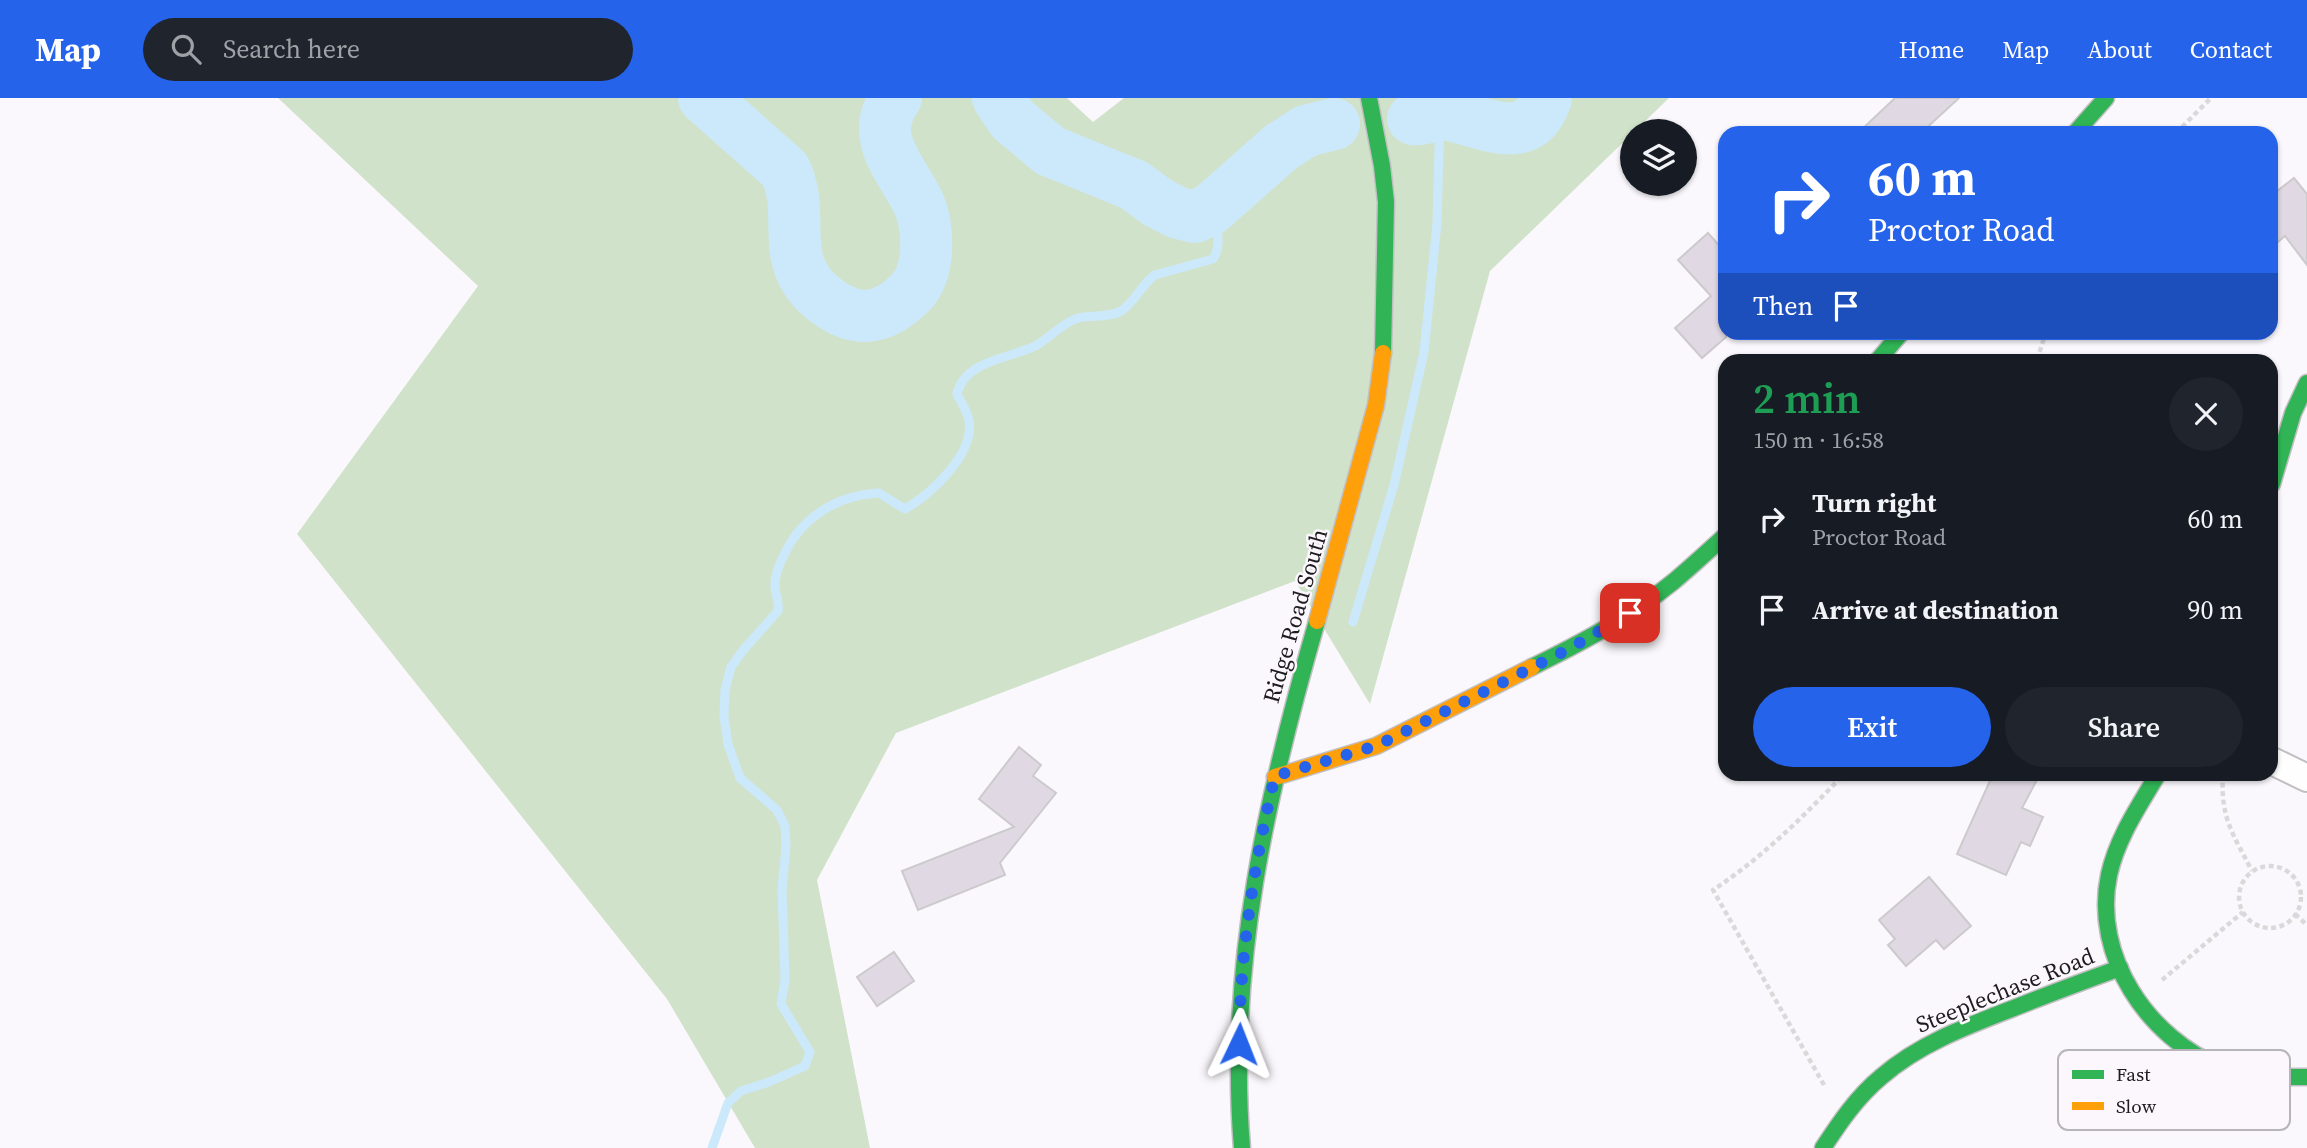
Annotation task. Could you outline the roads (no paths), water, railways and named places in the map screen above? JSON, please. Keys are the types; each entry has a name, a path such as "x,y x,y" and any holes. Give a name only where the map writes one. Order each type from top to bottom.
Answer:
{"street":[{"name":"Ridge Road South","path":"1242,1148 1238,1098 1239,1017 1246,934 1267,812 1292,707 1376,405 1383,358 1386,202 1369,98"},
{"path":"2081,126 2106,98"},
{"path":"1883,354 1895,340"},
{"path":"2278,464 2293,413 2307,383"},
{"path":"1275,776 1376,746 1569,649 1630,613 1672,583 1718,542"},
{"path":"2278,764 2307,778"},
{"path":"2154,781 2125,831 2114,858 2107,887 2105,912 2108,935 2135,998 2166,1034 2190,1050"},
{"name":"Steeplechase Road","path":"1823,1148 1858,1100 1887,1072 1917,1050 1973,1024 2120,968"}],"waterway":[{"path":"704,98 785,170 791,186 795,247 804,277 827,302 860,316 884,312 899,303 912,291 921,277 926,257 926,232 922,212 886,138 888,112 896,98"},
{"path":"998,98 1013,120 1050,151 1134,185 1157,202 1178,213 1195,217 1211,209 1281,147 1306,131 1334,124"},
{"path":"1423,98 1423,120"},
{"path":"1413,119 1444,114 1488,126 1516,128 1528,124 1538,114 1546,98"},
{"path":"1353,622 1394,485 1424,352 1437,223 1440,113"},
{"path":"712,1148 728,1103 741,1091 805,1066 810,1052 781,1004 785,980 782,889 785,826 777,810 740,778 728,744 724,716 725,690 731,667 778,611 776,577 790,543 810,520 849,498 879,493 905,509 927,494 949,472 965,446 969,420 957,394 969,374 990,362 1037,345 1073,320 1121,311 1155,275 1213,259 1218,241 1211,209"}]}
